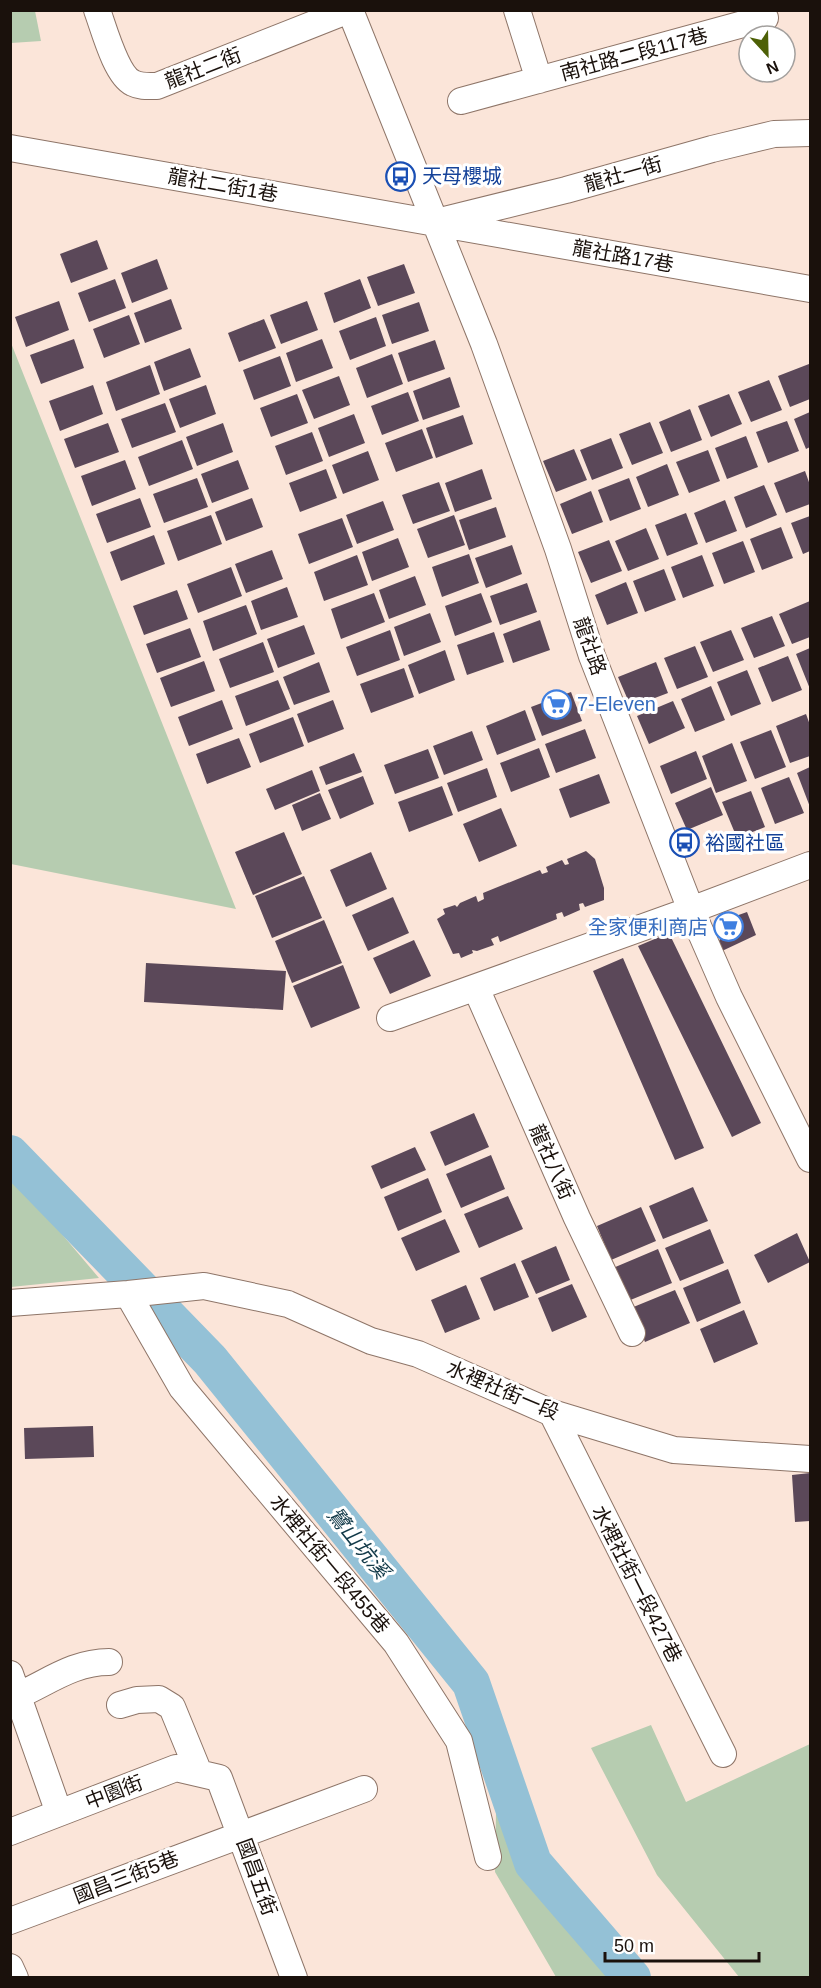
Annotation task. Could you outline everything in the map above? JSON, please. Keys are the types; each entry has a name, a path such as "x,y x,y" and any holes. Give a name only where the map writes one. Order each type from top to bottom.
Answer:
{"street":[{"name":"龍社二街","path":"97,10 121,71 131,83 144,87 157,86 350,10 435,222"},
{"name":"南社路二段117巷","path":"517,10 539,80"},
{"name":"南社路二段117巷","path":"461,101 765,18"},
{"name":"龍社一街","path":"435,222 566,190 712,148 774,134 810,133"},
{"name":"龍社二街1巷","path":"10,148 435,222"},
{"name":"龍社路17巷","path":"435,222 810,289"},
{"name":"龍社路","path":"435,222 484,344 558,549 592,656 692,910 729,997 801,1116 810,1159"},
{"path":"390,1018 692,910 810,865"},
{"name":"龍社八街","path":"476,988 577,1218 633,1333"},
{"name":"水裡社街一段","path":"128,1294 204,1286 288,1304 371,1341 418,1354 552,1413 674,1450 810,1459"},
{"path":"10,1303 128,1294"},
{"name":"水裡社街一段455巷","path":"128,1294 182,1388 396,1643 459,1741 488,1857"},
{"name":"水裡社街一段427巷","path":"552,1413 723,1754"},
{"path":"59,1813 13,1690 40,1683 77,1666 94,1662 110,1662"},
{"name":"國昌五街","path":"120,1705 137,1700 159,1699 172,1707 241,1834 294,1977"},
{"name":"中園街","path":"10,1832 176,1768 209,1775"},
{"name":"國昌三街5巷","path":"10,1921 364,1789"},
{"path":"10,1966 15,1977"}],"green space":[{"path":"11,10 35,11 41,41 11,43"},
{"path":"11,343 236,909 11,864"},
{"path":"11,1174 99,1278 11,1287"},
{"path":"651,1725 686,1802 810,1744 810,1977 739,1977 657,1875 591,1748"},
{"path":"496,1812 522,1874 610,1977 556,1977 495,1872"}],"building":[{"path":"97,240 108,269 71,283 60,254"},
{"path":"157,259 168,289 132,303 121,273"},
{"path":"404,264 415,293 378,306 367,277"},
{"path":"115,279 126,308 89,322 78,293"},
{"path":"360,279 371,308 334,323 324,293"},
{"path":"171,299 182,329 145,343 134,313"},
{"path":"59,301 69,330 26,347 15,317"},
{"path":"307,301 318,330 281,344 270,315"},
{"path":"419,302 429,331 392,344 382,315"},
{"path":"129,315 140,344 104,358 93,329"},
{"path":"376,317 386,346 350,360 339,331"},
{"path":"264,319 276,348 239,362 228,333"},
{"path":"74,339 84,368 41,384 30,355"},
{"path":"322,339 333,368 296,382 286,353"},
{"path":"435,340 445,369 408,382 398,353"},
{"path":"190,348 201,377 164,391 154,362"},
{"path":"392,354 403,384 367,398 356,368"},
{"path":"280,356 291,386 254,400 243,370"},
{"path":"809,364 810,399 790,407 778,376"},
{"path":"150,365 160,394 116,411 106,382"},
{"path":"339,376 350,405 314,419 302,390"},
{"path":"450,377 460,407 423,420 413,391"},
{"path":"769,380 782,410 751,422 738,392"},
{"path":"93,385 103,414 60,431 49,401"},
{"path":"206,385 216,414 180,428 169,399"},
{"path":"408,392 419,421 382,435 371,406"},
{"path":"297,394 308,423 271,437 260,408"},
{"path":"729,394 742,424 711,437 698,406"},
{"path":"165,403 176,432 132,448 121,419"},
{"path":"690,409 702,440 671,452 659,422"},
{"path":"810,412 810,447 806,449 794,419"},
{"path":"354,414 365,443 329,457 318,428"},
{"path":"463,415 473,444 436,458 426,428"},
{"path":"787,421 799,451 768,463 756,432"},
{"path":"650,422 663,453 632,465 619,434"},
{"path":"108,423 119,452 75,468 64,439"},
{"path":"223,423 233,452 197,466 186,437"},
{"path":"422,429 433,458 396,472 385,443"},
{"path":"312,432 323,461 286,475 275,446"},
{"path":"746,436 758,467 727,479 715,448"},
{"path":"611,438 623,468 592,480 580,450"},
{"path":"182,440 193,469 149,486 138,457"},
{"path":"574,449 587,480 556,492 543,461"},
{"path":"708,450 720,481 689,493 676,462"},
{"path":"368,451 379,480 343,494 332,465"},
{"path":"125,460 136,489 92,506 81,476"},
{"path":"238,460 249,489 212,503 201,474"},
{"path":"667,464 679,495 648,507 636,477"},
{"path":"326,469 337,498 300,512 289,483"},
{"path":"482,469 492,499 455,512 445,483"},
{"path":"805,471 810,485 810,504 786,513 774,483"},
{"path":"197,478 208,507 164,523 153,494"},
{"path":"629,478 641,509 610,521 598,490"},
{"path":"439,482 450,511 413,524 402,495"},
{"path":"764,485 777,515 746,528 734,497"},
{"path":"591,491 603,522 572,534 560,504"},
{"path":"140,498 151,527 107,543 96,514"},
{"path":"252,498 263,527 226,541 215,512"},
{"path":"725,500 737,531 706,543 694,513"},
{"path":"383,501 394,530 357,544 346,515"},
{"path":"496,507 506,537 469,550 459,520"},
{"path":"686,513 698,544 667,556 655,525"},
{"path":"211,515 222,544 178,561 167,531"},
{"path":"454,515 465,545 428,558 417,529"},
{"path":"810,516 810,551 803,554 791,523"},
{"path":"342,518 353,547 309,564 298,534"},
{"path":"781,527 793,558 762,570 750,539"},
{"path":"646,528 659,559 628,571 615,541"},
{"path":"154,535 165,564 121,581 110,552"},
{"path":"398,538 409,567 372,581 362,552"},
{"path":"609,540 622,571 591,583 578,552"},
{"path":"743,541 755,572 724,584 712,553"},
{"path":"512,545 522,574 486,588 475,558"},
{"path":"272,550 283,579 246,593 235,564"},
{"path":"469,554 479,583 442,597 432,567"},
{"path":"357,555 368,585 324,601 314,572"},
{"path":"702,555 714,586 683,598 671,567"},
{"path":"231,567 242,596 198,613 187,584"},
{"path":"664,569 676,600 645,612 633,581"},
{"path":"415,576 426,605 389,619 379,590"},
{"path":"626,582 638,613 607,625 595,595"},
{"path":"527,583 537,612 500,625 490,596"},
{"path":"287,587 298,617 261,630 251,601"},
{"path":"177,590 188,619 144,635 133,606"},
{"path":"374,593 385,622 341,639 331,609"},
{"path":"481,593 492,622 455,636 445,606"},
{"path":"810,601 810,637 792,644 779,614"},
{"path":"246,605 257,634 213,651 203,621"},
{"path":"430,613 441,642 404,656 394,627"},
{"path":"772,616 785,646 754,658 741,628"},
{"path":"540,620 550,650 513,663 503,634"},
{"path":"304,625 315,654 278,668 267,639"},
{"path":"190,628 201,657 157,673 146,644"},
{"path":"390,630 400,660 357,676 346,647"},
{"path":"731,630 744,660 713,672 700,642"},
{"path":"494,632 504,662 467,675 457,645"},
{"path":"263,642 274,672 230,688 219,659"},
{"path":"695,646 708,677 677,689 664,658"},
{"path":"810,648 810,689 796,654"},
{"path":"445,650 455,680 419,694 408,665"},
{"path":"788,656 802,690 772,702 758,668"},
{"path":"204,661 215,691 171,707 160,678"},
{"path":"319,662 330,692 294,705 283,677"},
{"path":"656,662 668,693 631,707 618,677"},
{"path":"404,668 414,697 371,713 360,684"},
{"path":"747,670 761,704 731,716 717,682"},
{"path":"278,680 290,709 246,726 235,696"},
{"path":"711,686 725,720 695,732 681,699"},
{"path":"571,692 582,721 542,736 531,707"},
{"path":"222,700 233,729 189,746 178,717"},
{"path":"333,700 344,729 308,743 297,714"},
{"path":"673,701 685,728 649,744 637,716"},
{"path":"525,710 536,740 497,755 486,726"},
{"path":"806,714 810,725 810,756 790,763 776,726"},
{"path":"293,717 304,746 260,763 249,734"},
{"path":"585,729 596,758 556,773 545,744"},
{"path":"771,730 786,767 755,779 740,742"},
{"path":"472,731 483,760 444,775 433,746"},
{"path":"239,738 251,767 207,784 196,754"},
{"path":"732,743 747,781 716,793 702,756"},
{"path":"539,748 550,777 511,792 500,763"},
{"path":"428,749 439,778 395,794 384,765"},
{"path":"696,751 707,779 671,794 660,766"},
{"path":"354,753 362,772 326,785 319,767"},
{"path":"810,767 810,807 797,773"},
{"path":"487,768 497,797 458,812 447,783"},
{"path":"312,770 320,791 275,810 266,789"},
{"path":"599,774 610,803 570,818 559,789"},
{"path":"363,776 374,804 340,819 328,790"},
{"path":"789,777 804,813 775,824 761,788"},
{"path":"442,786 453,815 409,832 398,802"},
{"path":"711,787 723,815 687,830 675,803"},
{"path":"751,791 765,827 737,838 722,802"},
{"path":"320,793 331,819 302,831 292,805"},
{"path":"501,808 517,846 479,862 463,824"},
{"path":"284,832 302,874 253,895 235,852"},
{"path":"586,851 595,859 604,888 604,900 585,907 583,903 579,904 580,910 564,917 562,912 556,914 557,919 500,942 498,936 491,939 494,945 477,951 472,950 473,953 461,958 459,953 453,954 437,919 445,914 443,909 455,905 457,907 460,903 476,896 478,902 484,899 483,893 540,870 542,874 548,872 546,867 562,860 565,865 569,864 567,859"},
{"path":"371,852 387,889 346,907 330,870"},
{"path":"304,876 322,918 272,938 255,896"},
{"path":"393,897 409,933 368,951 352,915"},
{"path":"747,912 756,935 722,951 719,941 730,918"},
{"path":"324,920 342,963 292,983 275,941"},
{"path":"669,933 761,1123 732,1137 638,946"},
{"path":"414,940 431,976 390,994 373,958"},
{"path":"623,958 704,1148 675,1160 593,971"},
{"path":"146,963 286,971 283,1010 144,1002"},
{"path":"343,965 360,1008 311,1028 293,986"},
{"path":"474,1113 489,1147 445,1166 430,1132"},
{"path":"415,1147 426,1170 381,1189 371,1166"},
{"path":"491,1155 505,1189 461,1208 446,1174"},
{"path":"428,1178 442,1212 398,1231 384,1197"},
{"path":"693,1187 708,1221 663,1239 649,1206"},
{"path":"508,1196 523,1229 479,1248 464,1214"},
{"path":"641,1207 656,1241 611,1260 597,1226"},
{"path":"445,1219 460,1252 416,1271 401,1238"},
{"path":"710,1229 724,1263 680,1281 665,1248"},
{"path":"797,1233 810,1262 768,1283 754,1255"},
{"path":"556,1246 570,1280 536,1294 521,1261"},
{"path":"658,1249 672,1283 628,1301 613,1268"},
{"path":"515,1263 529,1297 494,1311 480,1278"},
{"path":"728,1269 741,1303 697,1322 683,1288"},
{"path":"572,1284 587,1317 552,1332 538,1298"},
{"path":"466,1285 480,1319 445,1333 431,1300"},
{"path":"675,1290 690,1323 645,1342 631,1308"},
{"path":"744,1310 758,1344 714,1363 700,1329"},
{"path":"93,1426 94,1457 25,1459 24,1428"},
{"path":"810,1473 810,1521 795,1522 792,1475"}],"waterway":[{"name":"鷺山坑溪","path":"10,1154 210,1360 471,1683 533,1863 632,1978"}],"place":[{"name":"天母櫻城","path":"401,176"},
{"name":"7-Eleven","path":"556,704"},
{"name":"裕國社區","path":"684,843"},
{"name":"全家便利商店","path":"729,927"}]}
